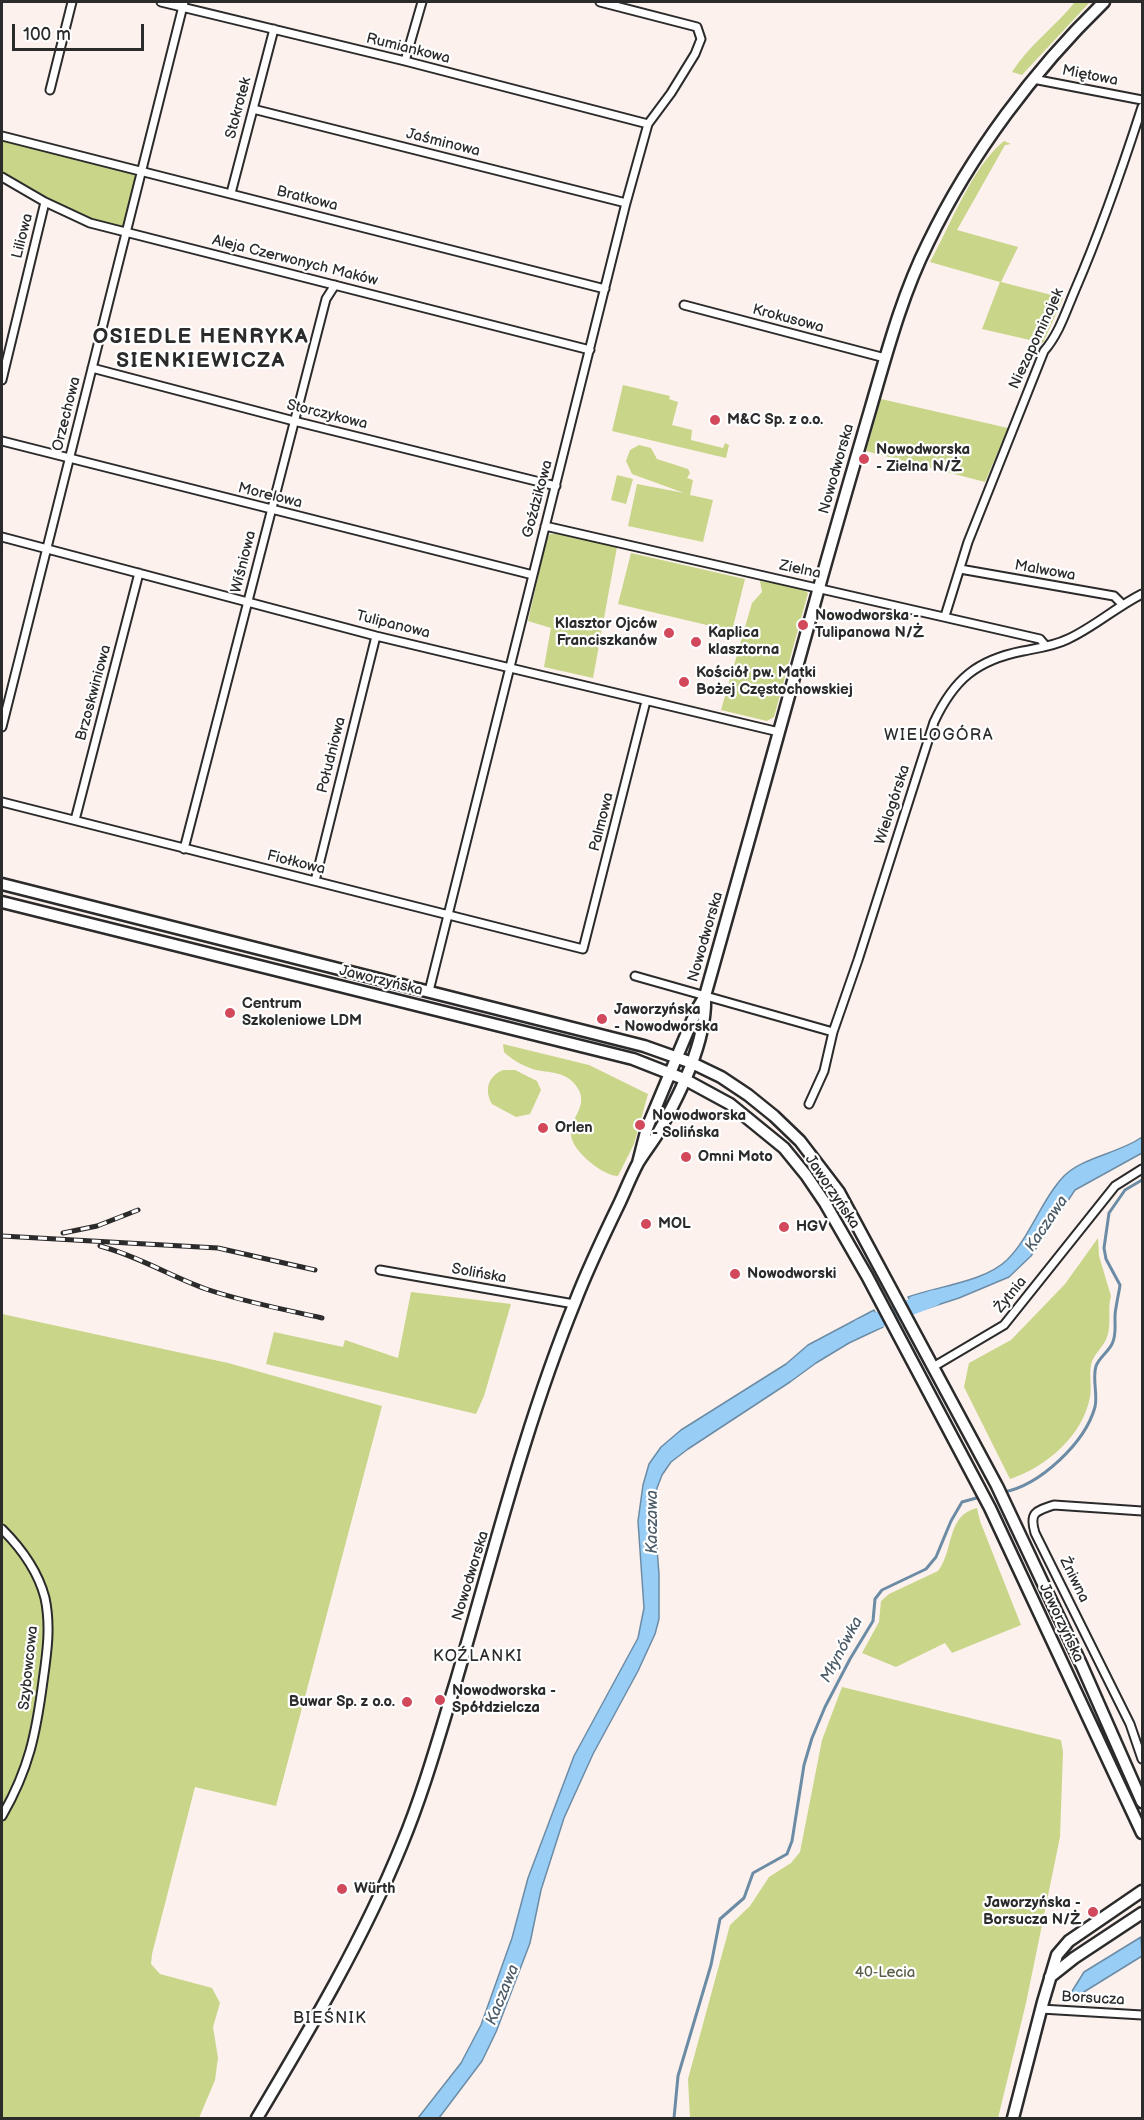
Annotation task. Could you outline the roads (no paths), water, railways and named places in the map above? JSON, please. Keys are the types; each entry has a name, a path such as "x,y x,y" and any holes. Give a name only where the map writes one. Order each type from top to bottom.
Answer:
{"main road":[{"name":"Nowodworska","path":"256,2118 342,1971 403,1843 435,1752 530,1430 574,1304 638,1163 647,1128 669,1072 705,996 819,588 903,302 928,243 958,186 1032,79 1072,33 1104,2"},
{"name":"Jaworzyńska","path":"2,884 624,1040 692,1063 721,1077 748,1095 800,1141 839,1192 1004,1500 1143,1802"},
{"name":"Jaworzyńska","path":"2,902 633,1059 669,1072 730,1104 784,1148 825,1203 875,1291 980,1488 1143,1833"},
{"name":"Nowodworska","path":"638,1163 658,1134 692,1063 706,1014 705,996"},
{"path":"1013,2118 1057,1955 1069,1941 1143,1892"},
{"path":"1050,1977 1074,1958 1143,1913"}],"street":[{"path":"50,90 72,2"},
{"name":"Rumiankowa","path":"161,2 183,4 648,124"},
{"path":"405,61 422,2"},
{"name":"Goździkowa","path":"429,991 626,203 648,124 671,93 695,54 701,39 697,27 600,2"},
{"name":"Orzechowa","path":"2,727 183,4"},
{"name":"Stokrotek","path":"231,193 274,29"},
{"name":"Miętowa","path":"1032,79 1143,100"},
{"name":"Niezapominajek","path":"945,616 968,542 1044,351 1054,340 1088,259 1143,107"},
{"name":"Jaśminowa","path":"253,109 626,203"},
{"name":"Bratkowa","path":"2,136 605,289"},
{"name":"Aleja Czerwonych Maków","path":"2,177 45,202 90,223 590,350"},
{"name":"Liliowa","path":"2,380 45,202"},
{"name":"Wiśniowa","path":"184,849 326,299 335,285"},
{"name":"Krokusowa","path":"684,305 885,358"},
{"name":"Storczykowa","path":"92,368 556,486"},
{"name":"Morelowa","path":"2,441 533,575"},
{"name":"Zielna","path":"545,526 945,616 1040,639 1046,646"},
{"name":"Tulipanowa","path":"2,537 376,636 779,732"},
{"name":"Malwowa","path":"960,569 1114,596 1122,604"},
{"name":"Brzoskwiniowa","path":"75,820 139,573"},
{"name":"Wielogórska","path":"809,1104 824,1071 833,1032 934,722 943,702 954,686 984,662 1002,655 1067,640 1122,604 1143,594"},
{"name":"Południowa","path":"315,882 376,636"},
{"name":"Palmowa","path":"584,949 646,701"},
{"name":"Fiołkowa","path":"2,802 584,949"},
{"path":"636,976 833,1032"},
{"name":"Żytnia","path":"933,1367 1004,1325 1115,1186 1143,1169"},
{"name":"Solińska","path":"380,1270 574,1304"},
{"name":"Żniwna","path":"1143,1511 1054,1505 1040,1509 1034,1514 1032,1521 1035,1533 1130,1724 1143,1759"},
{"name":"Szybowcowa","path":"2,1528 25,1555 39,1581 46,1605 48,1628 35,1738 17,1786 2,1816"},
{"name":"Borsucza","path":"1041,2009 1143,2015"}],"water":[{"path":"1142,1137 1142,1153 1075,1190 1031,1256 1009,1277 959,1298 916,1312 908,1297 986,1274 1007,1260 1023,1240 1049,1196 1064,1176 1081,1164"},
{"path":"874,1310 883,1327 849,1343 816,1363 688,1449 671,1462 662,1475 657,1488 654,1511 659,1574 659,1619 655,1634 638,1671 593,1754 564,1818 541,1890 530,1943 496,2032 482,2061 439,2118 418,2118 461,2063 481,2025 512,1938 528,1878 574,1756 638,1638 644,1608 638,1521 643,1485 649,1464 661,1447 681,1430 786,1364 808,1345"},
{"path":"1141,1937 1142,1956 1079,1995 1069,1996 1084,1972"}],"waterway":[{"name":"Młynówka","path":"1004,1492 1018,1488 1046,1472 1071,1448 1090,1421 1096,1402 1096,1366 1114,1340 1115,1312 1120,1285 1106,1259 1104,1248 1109,1213 1125,1190 1142,1180"},
{"name":"Kaczawa","path":"860,1327 934,1298"},
{"name":"Młynówka","path":"674,2118 678,2076 711,1965 720,1919 744,1898 753,1873 787,1854 792,1841 804,1765 812,1738 850,1659 873,1621 875,1599 882,1590 926,1569 936,1557 951,1521 962,1502 980,1497"}],"railway":[{"path":"63,1233 97,1226 138,1210"},
{"path":"2,1236 218,1248 315,1270"},
{"path":"100,1246 128,1255 206,1289 249,1302 322,1318"}],"place":[{"name":"M&C Sp. z o.o.","path":"715,420"},
{"name":"Nowodworska - Zielna N/Ż","path":"864,459"},
{"name":"Nowodworska - Tulipanowa N/Ż","path":"803,625"},
{"name":"Klasztor Ojców Franciszkanów","path":"669,633"},
{"name":"Kaplica klasztorna","path":"696,642"},
{"name":"Kościół pw. Matki Bożej Częstochowskiej","path":"684,682"},
{"name":"Centrum Szkoleniowe LDM","path":"230,1013"},
{"name":"Jaworzyńska - Nowodworska","path":"602,1019"},
{"name":"Nowodworska - Solińska","path":"640,1125"},
{"name":"Orlen","path":"543,1128"},
{"name":"Omni Moto","path":"686,1157"},
{"name":"MOL","path":"646,1224"},
{"name":"HGV","path":"784,1227"},
{"name":"Nowodworski","path":"735,1274"},
{"name":"Nowodworska - Spółdzielcza","path":"440,1700"},
{"name":"Buwar Sp. z o.o.","path":"407,1702"},
{"name":"Würth","path":"342,1889"},
{"name":"Jaworzyńska - Borsucza N/Ż","path":"1093,1912"}],"district":[{"name":"OSIEDLE HENRYKA SIENKIEWICZA","path":"201,350"},
{"name":"WIELOGÓRA","path":"939,736"},
{"name":"KOŹLANKI","path":"478,1657"},
{"name":"BIEŚNIK","path":"330,2019"}],"park label":[{"name":"40-Lecia","path":"885,1973"}]}
